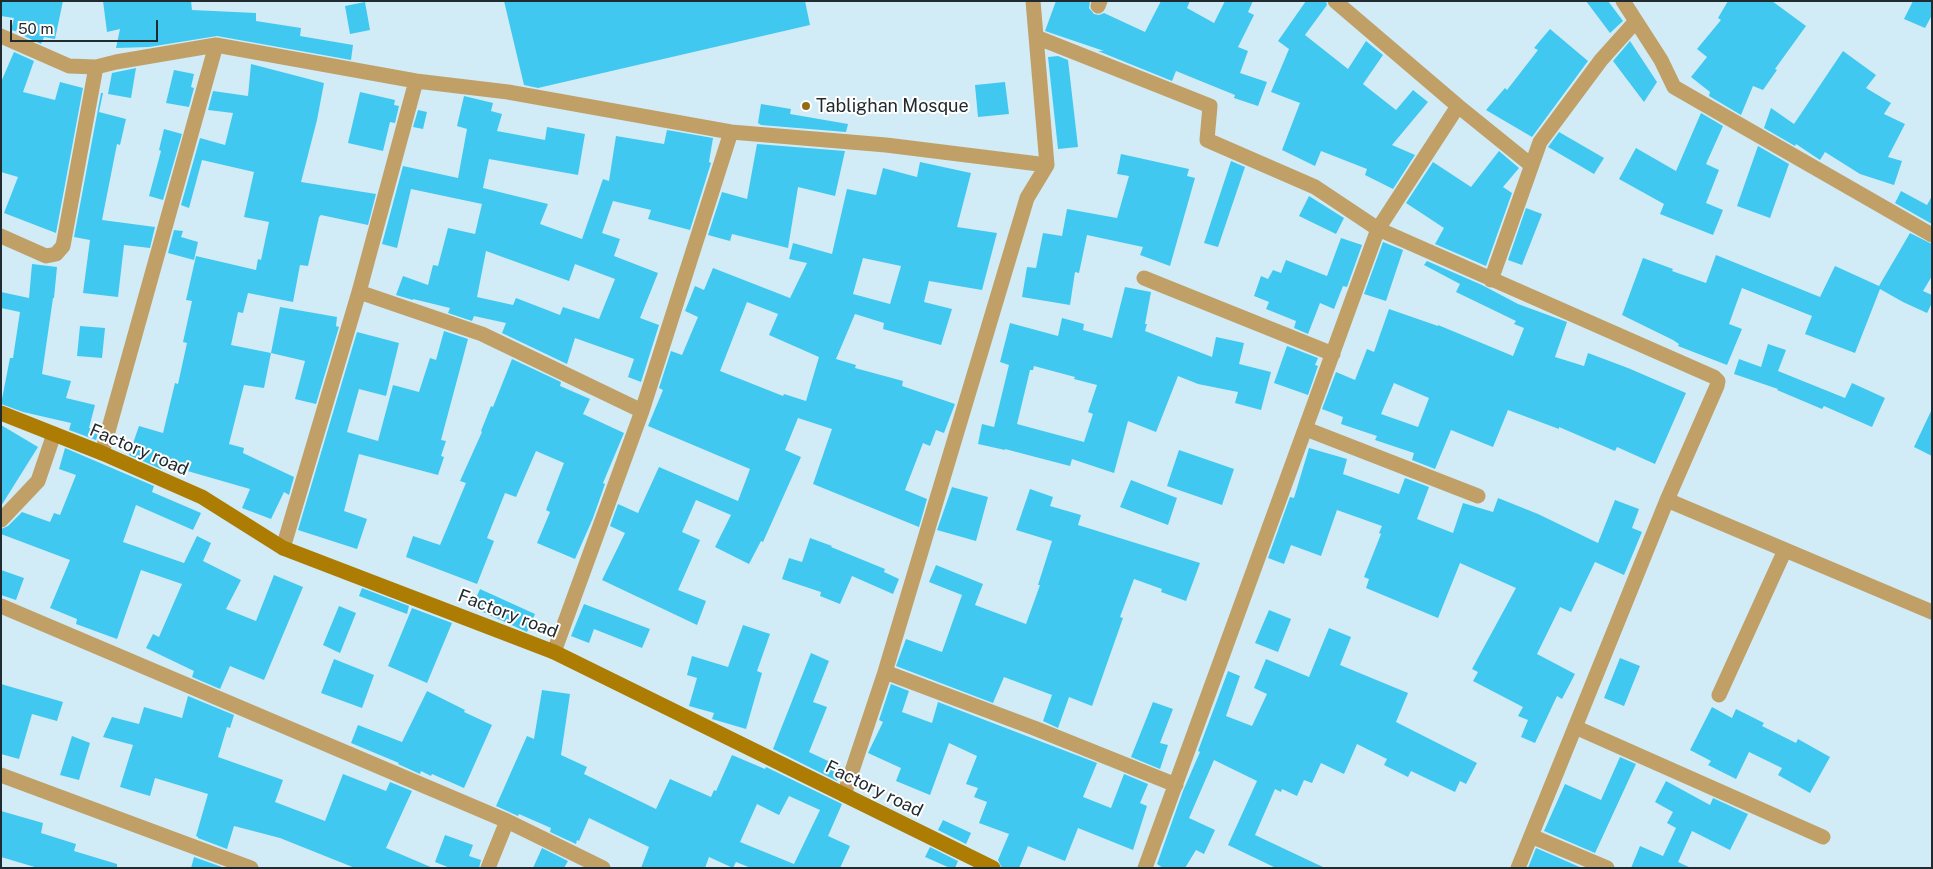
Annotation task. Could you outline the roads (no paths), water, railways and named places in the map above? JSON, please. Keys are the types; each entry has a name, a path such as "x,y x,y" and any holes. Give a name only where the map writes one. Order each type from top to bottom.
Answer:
{"street":[{"path":"844,795 885,672 1027,198 1047,165 1034,1"},
{"path":"1334,1 1458,106 1532,164"},
{"path":"1623,1 1661,60 1674,87 1932,234"},
{"path":"1491,280 1540,142 1600,60 1636,21"},
{"path":"1,36 69,66 96,68 116,62 216,45 416,81 508,92 731,132 886,145 1047,165"},
{"path":"1036,37 1210,106 1207,140 1315,188 1378,230 1714,377 1718,381 1718,386 1667,500 1518,868"},
{"path":"102,453 216,45"},
{"path":"1,236 46,256 56,254 63,246 96,68"},
{"path":"283,548 359,292 416,81"},
{"path":"1145,868 1378,230 1458,106"},
{"path":"554,652 642,411 731,132"},
{"path":"1144,278 1333,354"},
{"path":"359,292 482,334 642,411"},
{"name":"Factory road","path":"1,413 102,453 202,497 283,548 554,652 993,868"},
{"path":"1306,429 1478,496"},
{"path":"1,520 38,481 54,434"},
{"path":"1667,500 1932,612"},
{"path":"1719,695 1785,550"},
{"path":"1,606 508,821 603,868"},
{"path":"885,672 1034,728 1176,785"},
{"path":"1575,727 1823,838"},
{"path":"1,775 251,868"},
{"path":"488,868 508,821"},
{"path":"1531,836 1606,868"}],"place":[{"name":"Tablighan Mosque","path":"806,106"}]}
